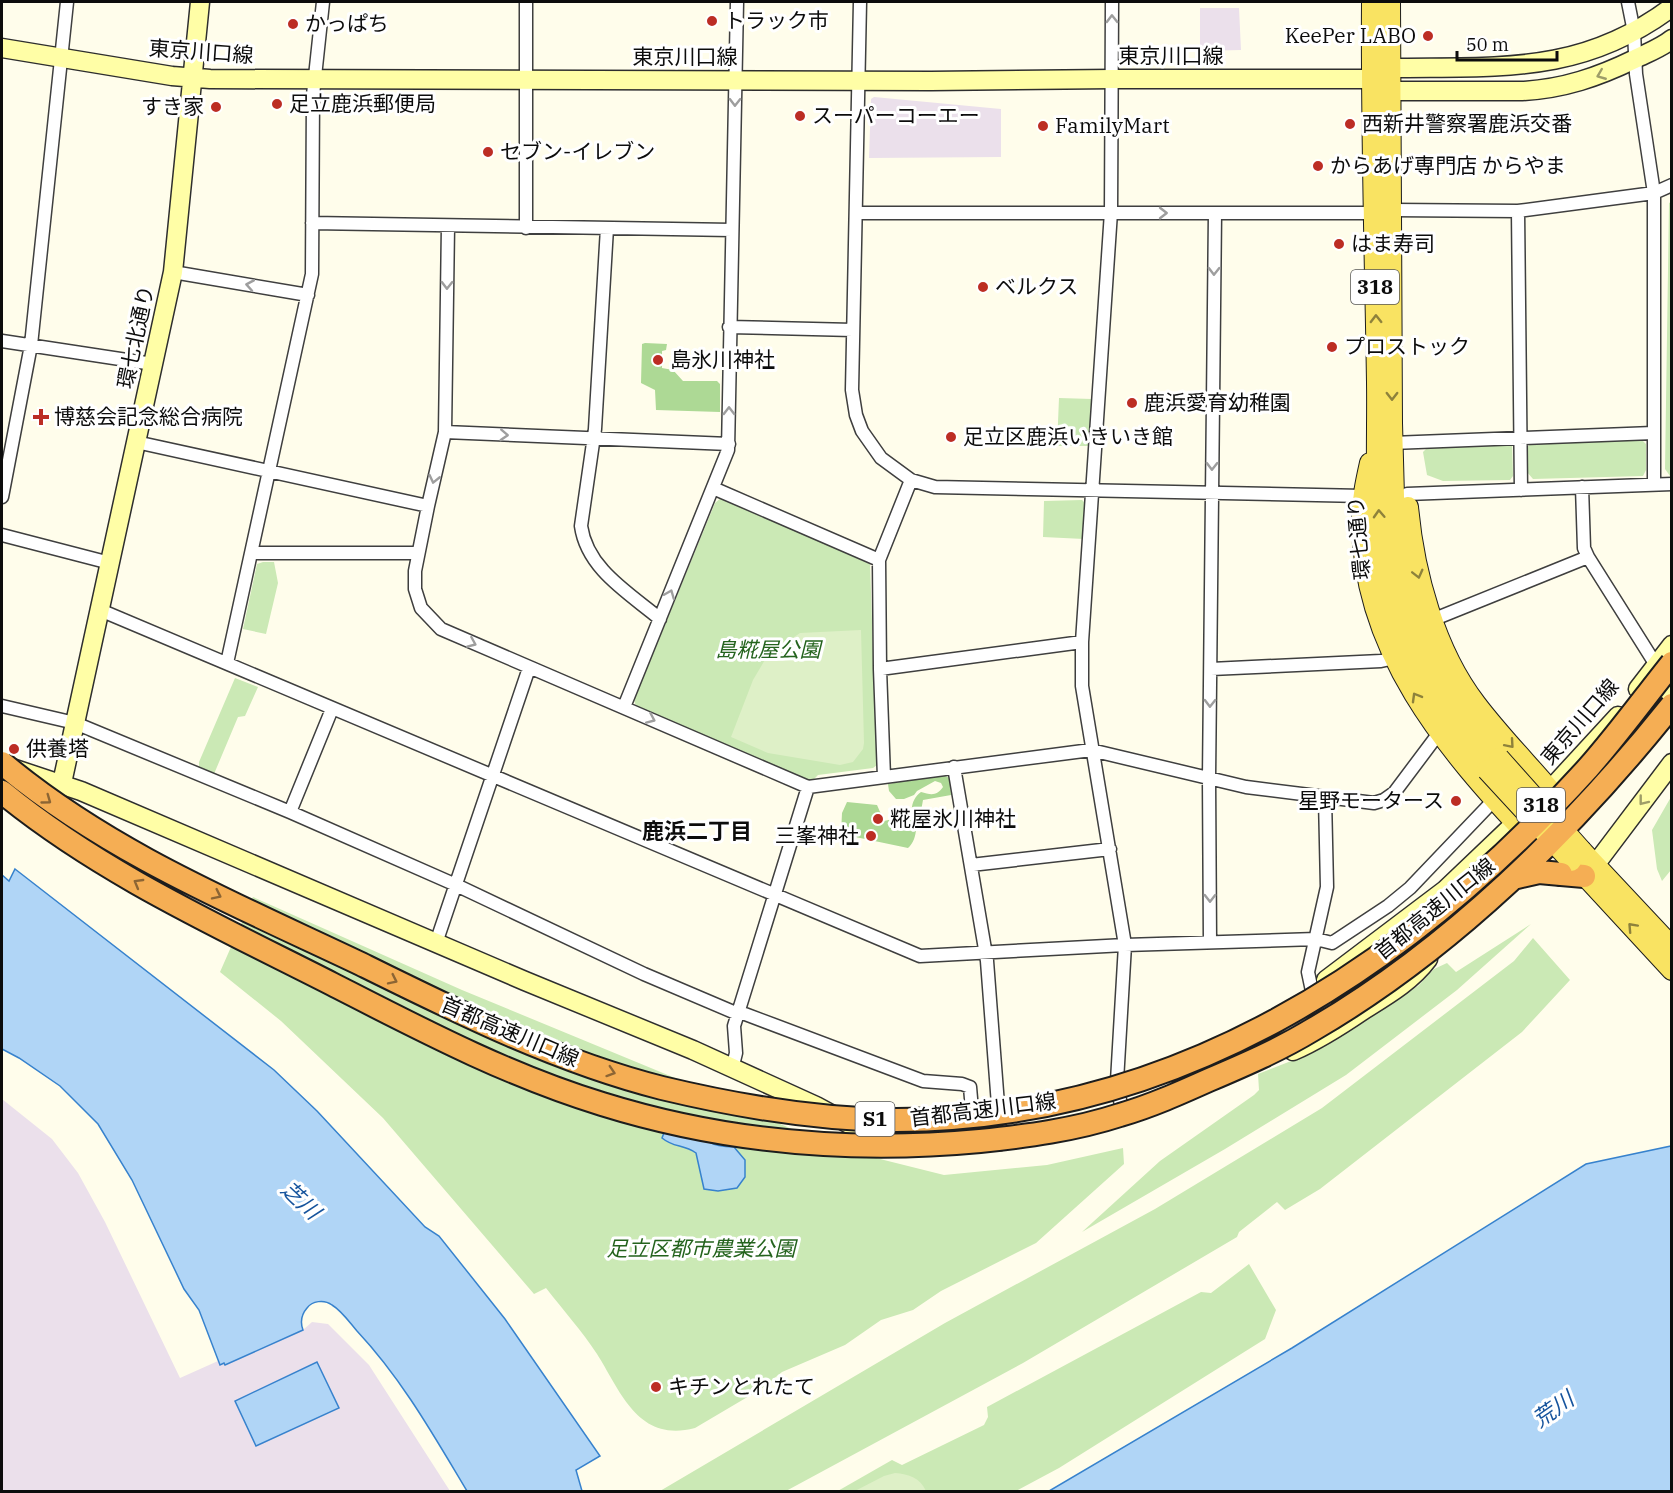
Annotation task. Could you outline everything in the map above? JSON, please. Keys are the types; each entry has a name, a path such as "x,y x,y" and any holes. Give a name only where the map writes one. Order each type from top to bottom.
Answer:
{"highway":[{"name":"首都高速川口線","path":"2,764 69,815 152,863 466,1016 536,1046 657,1086 755,1107 832,1117 923,1119 1033,1107 1124,1085 1233,1044 1307,1004 1390,949 1472,882 1503,853 1587,768 1664,664"},
{"name":"首都高速川口線","path":"2,792 26,812 86,854 164,898 458,1048 519,1075 628,1112 704,1131 819,1144 910,1146 1014,1137 1091,1124 1158,1102 1282,1047 1338,1015 1416,960 1455,929 1547,846 1602,788 1671,705"},
{"path":"164,898 244,927 447,1029 523,1062 572,1080 679,1112 758,1127 883,1135 924,1134 1014,1125 1076,1113 1156,1089 1263,1043 1323,1010 1370,979 1485,891 1500,883 1539,872 1583,869"},
{"path":"1076,1113 1105,1113 1147,1100 1244,1059 1304,1029 1414,955 1452,924"}],"main road":[{"name":"環七通り","path":"1372,2 1371,80 1383,212 1400,572 1413,619 1426,651 1446,689 1477,733 1493,764"},
{"name":"環七通り","path":"1390,2 1390,91 1383,212 1378,423 1381,540 1391,603 1410,653 1432,698 1451,727 1493,764 1671,970"},
{"name":"318","path":"1378,423 1362,518 1366,572 1372,598 1404,677 1439,733 1494,800 1532,840"},
{"name":"318","path":"1393,449 1407,494 1410,532 1417,569 1432,620 1457,674 1475,703 1566,809"},
{"name":"環七通り","path":"1583,869 1671,947"}],"street":[{"path":"2,497 31,345 67,2"},
{"name":"環七北通り","path":"62,783 173,272 200,2"},
{"path":"227,663 312,274 314,80 323,2"},
{"path":"526,2 526,228"},
{"path":"624,707 729,444 729,327 737,2"},
{"path":"860,2 852,390 856,415 862,431 881,458 911,480 949,488 1364,496"},
{"path":"1112,2 1111,212 1082,642 1082,686 1125,945 1117,1081 1123,1120"},
{"path":"1628,2 1634,32 1635,59 1654,193 1654,485"},
{"path":"1371,80 1390,68 1466,68 1541,63 1588,52 1634,32 1671,7"},
{"path":"1390,91 1541,90 1590,79 1635,59 1671,39"},
{"name":"東京川口線","path":"2,48 193,78 857,81 1371,80 1390,91"},
{"path":"856,213 1518,211 1654,193 1671,185"},
{"path":"1518,211 1521,490"},
{"path":"1210,942 1209,778 1215,213"},
{"path":"312,223 732,230"},
{"path":"448,226 445,432 418,553 415,589 421,608 441,629 808,787 1091,750 1246,788 1368,803 1384,800 1394,794 1439,733"},
{"path":"607,228 593,439 581,526 584,542 602,571 660,619"},
{"path":"173,272 308,295"},
{"path":"729,327 853,330"},
{"path":"2,341 153,364"},
{"path":"445,432 729,444"},
{"path":"1393,449 1520,438 1653,432"},
{"path":"136,442 428,506"},
{"path":"884,777 879,561 911,480"},
{"path":"1407,494 1671,484"},
{"path":"1582,487 1584,548 1588,557 1664,664"},
{"path":"712,488 879,561"},
{"path":"2,535 110,563"},
{"path":"251,553 418,553"},
{"path":"1432,620 1588,557"},
{"path":"100,610 920,956 1210,942 1316,939 1332,943 1388,906 1410,888 1494,800"},
{"path":"880,669 1082,642"},
{"name":"東京川口線","path":"816,1106 854,1114 885,1116 999,1107 1067,1094 1117,1081 1189,1054 1243,1030 1312,991 1445,890 1550,790 1664,664 1671,645"},
{"path":"1211,669 1381,662 1395,658"},
{"path":"435,943 529,668"},
{"path":"2,764 62,783 435,943 693,1050 816,1106 853,1126 907,1140 1001,1146 1046,1140 1123,1120 1188,1098 1316,1041 1406,983 1420,970 1452,924 1485,886 1566,809 1613,758 1671,685"},
{"path":"2,706 75,723 290,812 456,885 644,974 738,1014 745,1014 924,1081 962,1084 970,1087 972,1110"},
{"path":"290,812 332,709"},
{"path":"1583,869 1671,763"},
{"path":"954,767 986,953 1001,1146"},
{"path":"732,1069 736,1053 734,1026 808,787"},
{"path":"1312,991 1308,972 1327,887 1325,798"},
{"path":"971,865 1110,849"}],"shaded area":[{"path":"1200,8 1239,8 1241,50 1200,51"},
{"path":"874,97 1001,109 1001,157 869,158 871,99"},
{"path":"2,1099 52,1139 78,1173 105,1222 180,1378 218,1361 220,1365 224,1363 225,1365 303,1330 312,1322 328,1324 369,1365 450,1491 2,1491"}],"green space":[{"path":"1671,202 1672,476 1670,476 1665,469 1669,203"},
{"path":"642,344 667,344 666,350 662,351 662,368 673,370 683,381 717,381 720,384 720,412 656,410 655,390 641,383"},
{"path":"1059,398 1092,399 1088,446 1057,446"},
{"path":"1641,439 1646,444 1646,470 1643,476 1533,479 1527,472 1527,447 1531,444"},
{"path":"1512,445 1513,476 1510,480 1443,481 1427,475 1423,452 1427,448"},
{"name":"島糀屋公園","path":"722,497 870,564 877,765 873,768 818,775 813,780 803,778 637,709 634,700 715,503"},
{"path":"1082,500 1086,504 1084,539 1043,537 1044,501"},
{"path":"274,562 278,583 266,634 243,629 257,564"},
{"path":"861,630 864,743 863,749 853,762 840,765 768,753 731,737 753,680 766,658 778,648 800,633"},
{"path":"235,678 258,687 245,716 238,717 214,774 199,767 199,762"},
{"path":"942,775 950,778 951,795 923,800 921,811 914,818 916,834 908,848 841,834 842,813 847,802 877,805 884,821 907,816 912,812 915,798 921,792 936,793 943,787 941,783 935,781 904,799 896,799 889,791 888,784"},
{"path":"1671,797 1671,870 1662,881 1657,869 1652,830"},
{"name":"足立区都市農業公園","path":"253,897 462,990 709,1092 803,1134 872,1157 944,1175 1047,1165 1123,1148 1124,1164 1036,1243 941,1291 913,1310 881,1320 845,1345 782,1372 761,1389 695,1428 675,1431 659,1428 645,1421 634,1411 591,1345 546,1288 534,1294 383,1118 281,1021 220,972"},
{"path":"1531,924 1457,990 1346,1075 1082,1232 1160,1161 1254,1095 1259,1090 1258,1074 1304,1056 1331,1042 1418,986 1434,969 1447,963 1456,972"},
{"path":"1533,938 1570,980 1522,1032 1320,1189 1285,1210 1277,1202 1239,1232 1237,1237 1023,1363 786,1491 660,1491 945,1323 1155,1209 1322,1108 1514,961"},
{"path":"1249,1264 1276,1310 1265,1339 1059,1468 1016,1491 836,1492 892,1460 902,1465 984,1425 988,1417 987,1407 1201,1292 1211,1293"},
{"path":"895,1473 913,1478 921,1483 926,1491 855,1491 884,1476"}],"water":[{"name":"芝川","path":"15,869 274,1070 317,1111 425,1227 439,1236 505,1319 600,1456 576,1470 582,1491 467,1491 389,1369 342,1314 329,1303 318,1302 309,1306 302,1316 303,1330 225,1365 224,1363 220,1365 199,1310 184,1289 132,1180 98,1124 60,1086 2,1049 2,875 9,881"},
{"path":"691,1123 709,1142 719,1146 734,1147 745,1160 745,1177 737,1188 718,1191 704,1189 696,1153 662,1138 667,1125"},
{"name":"荒川","path":"1671,1146 1671,1491 1049,1491 1292,1348 1586,1164"},
{"path":"317,1362 339,1408 256,1446 235,1401"}],"place":[{"name":"トラック市","path":"712,21"},
{"name":"かっぱち","path":"293,24"},
{"name":"KeePer LABO","path":"1428,36"},
{"name":"足立鹿浜郵便局","path":"277,104"},
{"name":"すき家","path":"216,107"},
{"name":"スーパーコーエー","path":"800,116"},
{"name":"西新井警察署鹿浜交番","path":"1350,124"},
{"name":"FamilyMart","path":"1043,126"},
{"name":"セブン-イレブン","path":"488,152"},
{"name":"からあげ専門店 からやま","path":"1318,166"},
{"name":"はま寿司","path":"1339,244"},
{"name":"ベルクス","path":"983,287"},
{"name":"プロストック","path":"1332,347"},
{"name":"島氷川神社","path":"658,360"},
{"name":"鹿浜愛育幼稚園","path":"1132,403"},
{"name":"博慈会記念総合病院","path":"41,417"},
{"name":"足立区鹿浜いきいき館","path":"951,437"},
{"name":"供養塔","path":"14,749"},
{"name":"星野モータース","path":"1456,801"},
{"name":"糀屋氷川神社","path":"878,819"},
{"name":"三峯神社","path":"871,836"},
{"name":"キチンとれたて","path":"656,1387"}],"district":[{"name":"鹿浜二丁目","path":"697,831"}]}
